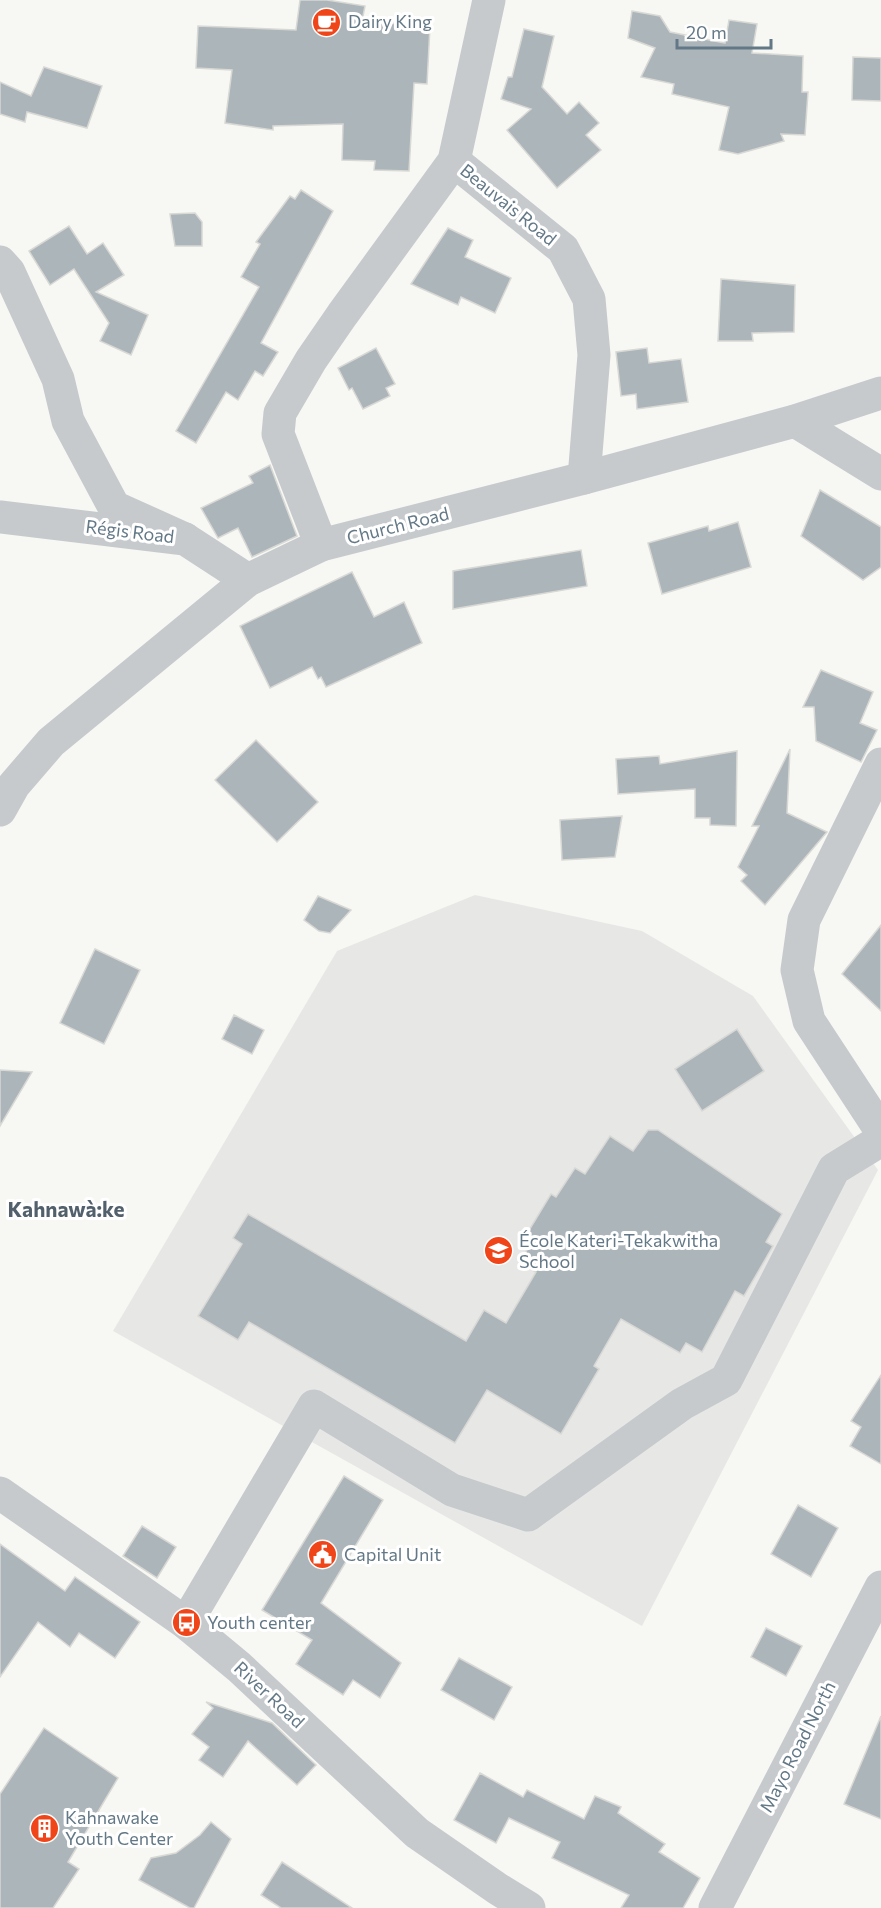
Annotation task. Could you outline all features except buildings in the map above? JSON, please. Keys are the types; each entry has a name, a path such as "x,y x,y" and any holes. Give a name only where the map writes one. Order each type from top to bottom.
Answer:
{"street":[{"name":"Beauvais Road","path":"489,0 454,161 563,249 589,299 594,355 584,478"},
{"path":"321,545 278,434 280,413 311,360 342,315 454,161"},
{"path":"0,262 9,272 58,379 68,422 114,507 185,539"},
{"name":"Church Road","path":"0,810 14,785 51,742 248,580 321,545 795,421 881,393"},
{"path":"795,421 881,474"},
{"name":"Régis Road","path":"0,517 185,539 248,580"},
{"path":"881,764 804,920 797,970 809,1021 881,1131"},
{"path":"186,1623 314,1406 452,1490 528,1515 682,1404 726,1380 834,1169 881,1140"},
{"name":"River Road","path":"0,1493 186,1623 239,1667 417,1833 529,1908"},
{"name":"Mayo Road North","path":"715,1908 881,1587"}],"shaded area":[{"name":"École Kateri-Tekakwitha School","path":"475,895 642,931 753,996 878,1170 642,1626 113,1331 337,951"}],"place":[{"name":"Dairy King","path":"327,22"},
{"name":"École Kateri-Tekakwitha School","path":"498,1251"},
{"name":"Capital Unit","path":"323,1555"},
{"name":"Youth center","path":"186,1623"},
{"name":"Kahnawake Youth Center","path":"44,1828"}],"district":[{"name":"Kahnawà:ke","path":"66,1210"}]}
